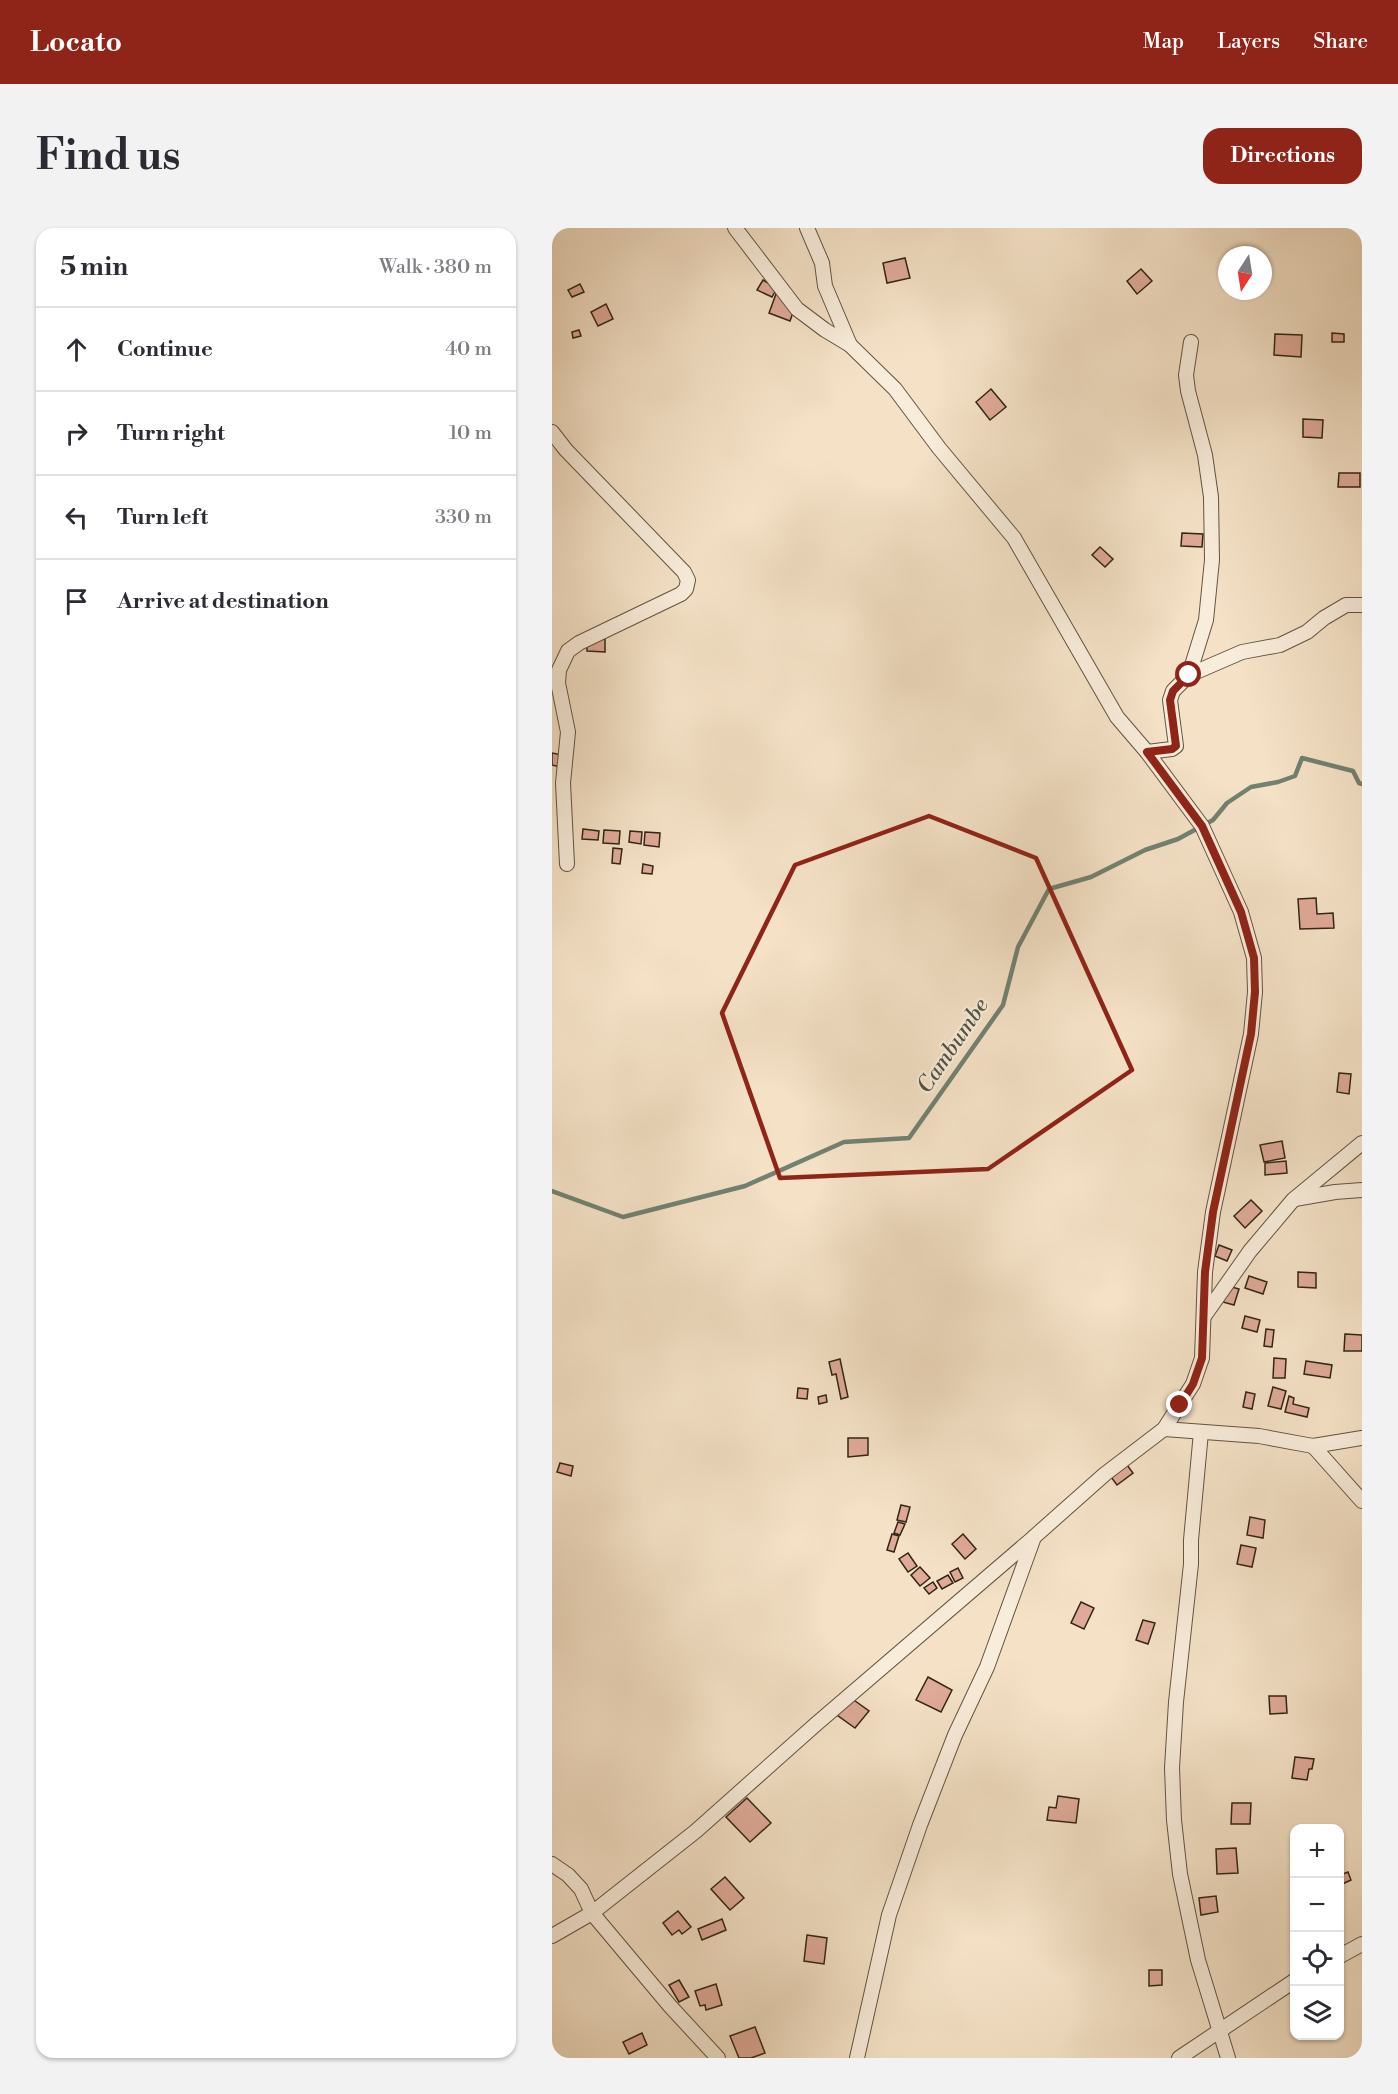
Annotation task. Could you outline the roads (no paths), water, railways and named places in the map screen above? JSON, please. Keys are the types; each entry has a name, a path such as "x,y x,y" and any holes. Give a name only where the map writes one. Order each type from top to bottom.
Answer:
{"street":[{"path":"552,1936 592,1913 696,1831 1105,1474 1164,1429 1193,1384 1202,1358 1205,1272 1213,1212 1251,1034 1255,992 1254,958 1241,912 1202,826 1147,752 1117,717 1014,538 939,448 895,389 850,345 797,309 735,228"},
{"path":"807,228 822,263 825,286 850,345"},
{"path":"1189,675 1206,620 1212,560 1211,497 1205,455 1186,375 1191,342"},
{"path":"552,432 566,450 684,572 688,580 686,589 681,594 579,643 568,651 563,659 558,683 568,732 562,783 567,864"},
{"path":"1147,752 1172,749 1176,746 1170,700 1173,691 1189,675 1242,652 1280,645 1308,632 1324,618 1346,606 1362,605"},
{"path":"1205,1315 1250,1251 1293,1200 1362,1143"},
{"path":"1293,1200 1335,1192 1362,1190"},
{"path":"1164,1429 1259,1436 1313,1446 1362,1438"},
{"path":"1201,1432 1191,1540 1191,1564 1176,1702 1172,1778 1180,1875 1198,1960 1228,2058"},
{"path":"1313,1446 1362,1501"},
{"path":"857,2058 890,1915 920,1825 955,1735 987,1667 1034,1537"},
{"path":"552,1864 568,1875 581,1889 592,1913 670,2006 718,2058"},
{"path":"1344,1954 1362,1944"},
{"path":"1179,2058 1290,1984"}],"waterway":[{"name":"Cambumbe","path":"552,1191 623,1217 745,1186 844,1142 909,1138 1003,1005 1018,947 1049,889 1091,877 1145,850 1178,839 1213,820 1227,803 1251,787 1295,776 1302,758 1353,771 1359,783 1362,784"}]}
